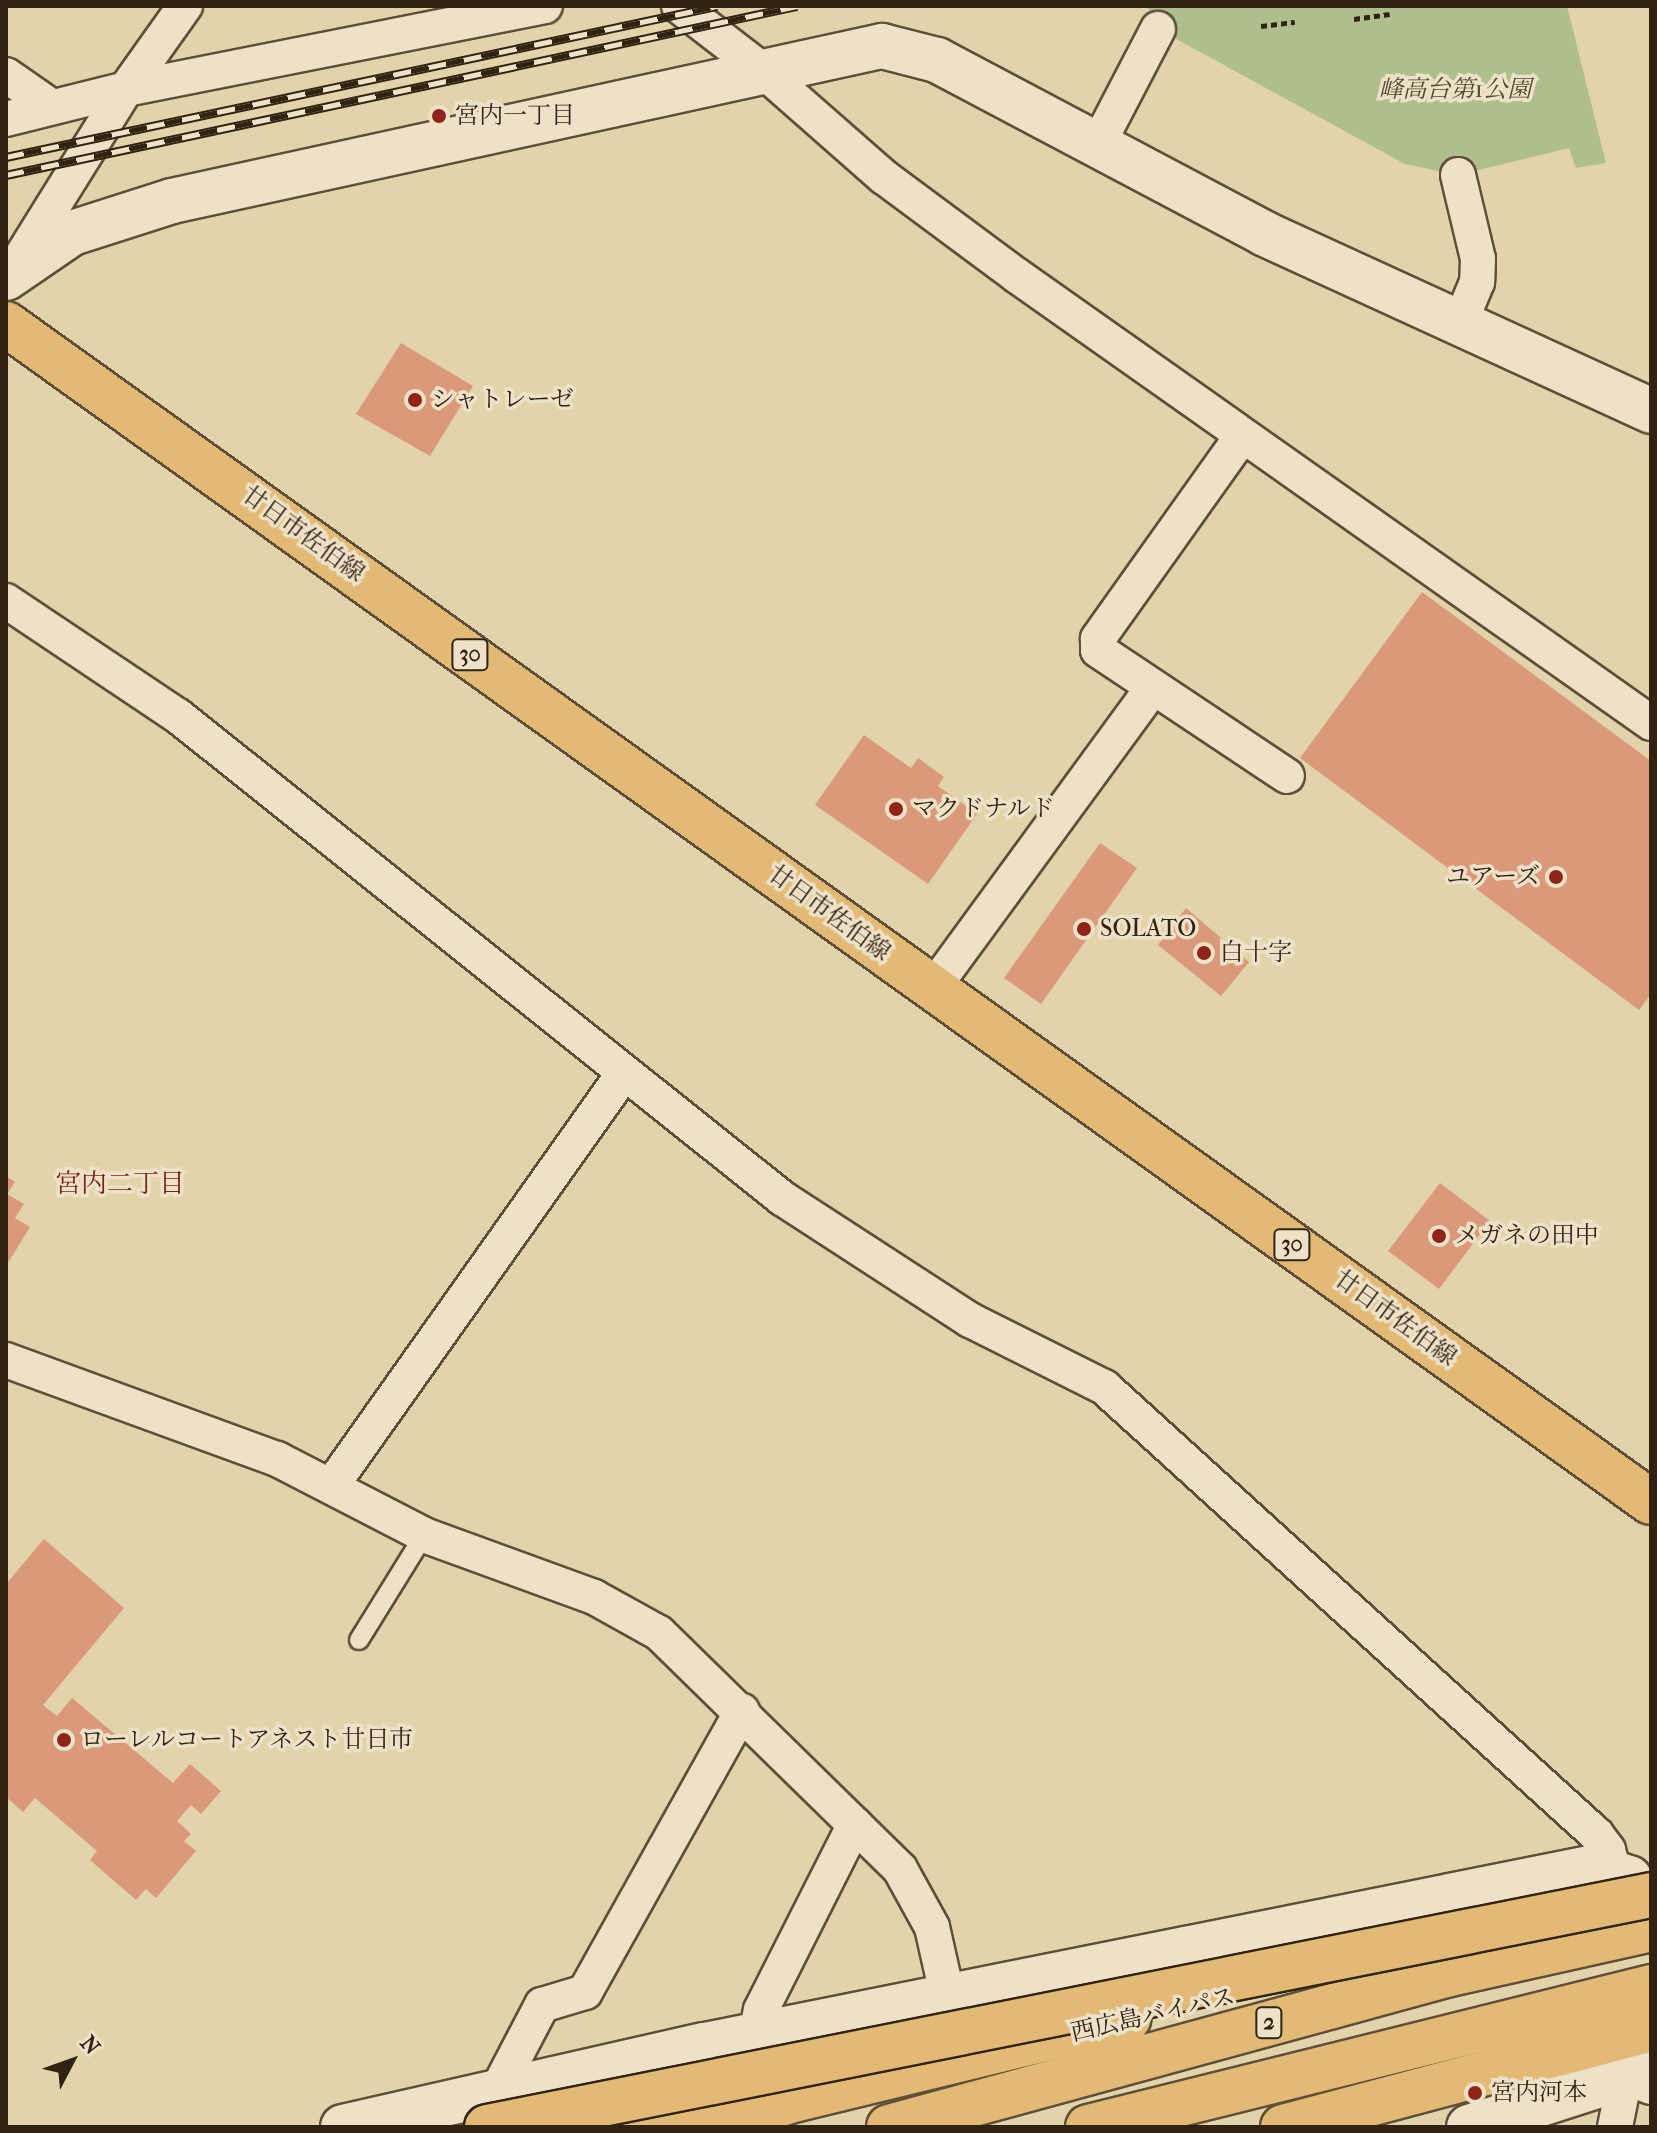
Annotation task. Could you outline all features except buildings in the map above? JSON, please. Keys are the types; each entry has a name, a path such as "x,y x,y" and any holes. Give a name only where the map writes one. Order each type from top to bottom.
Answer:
{"main road":[{"name":"廿日市佐伯線","path":"6,324 1651,1502"},
{"path":"493,2108 1651,1895"},
{"name":"西広島バイパス","path":"706,2127 797,2099 1180,2007 1651,1908"},
{"name":"2","path":"889,2127 1450,1974 1651,1929"},
{"path":"1088,2127 1651,1987"},
{"path":"1283,2127 1651,2030"},
{"path":"1335,2127 1651,2030"},
{"name":"2","path":"631,2127 797,2099"}],"street":[{"path":"10,273 126,89 185,6"},
{"path":"6,119 126,89 545,6"},
{"path":"679,6 762,70 884,177 1242,436 1651,723"},
{"path":"1097,146 1158,29"},
{"path":"10,273 72,233 172,201 854,49 911,51 1265,234 1651,411"},
{"path":"6,75 52,107"},
{"path":"1458,175 1478,259 1477,282 1460,323"},
{"path":"1242,436 1098,639 1098,650 1152,689 1287,776"},
{"path":"6,601 178,716 795,1207 970,1320 1104,1387 1596,1834 1608,1850 1614,1873"},
{"path":"933,988 1152,689"},
{"path":"332,1485 624,1073"},
{"path":"6,1360 265,1454 332,1485 424,1535 619,1609 674,1644 900,1869 921,1902 936,1939 948,1998"},
{"path":"493,2108 542,2005 585,1992 742,1711"},
{"path":"756,2035 761,2010 855,1824"},
{"path":"343,2127 493,2108 756,2035 1595,1867 1629,1878 1651,1908"},
{"path":"1469,2127 1642,2071"},
{"path":"1615,2127 1642,2071"}],"lane":[{"path":"359,1640 424,1535"}],"path":[{"path":"1354,19 1390,14"},
{"path":"1261,26 1295,22"}],"green space":[{"name":"峰高台第1公園","path":"1147,6 1567,6 1606,163 1576,168 1569,148 1458,175 1405,164 1158,29"}],"railway":[{"path":"6,157 717,6"},
{"path":"6,175 797,6"}],"place":[{"name":"宮内一丁目","path":"439,116"},
{"name":"シャトレーゼ","path":"415,400"},
{"name":"マクドナルド","path":"896,809"},
{"name":"ユアーズ","path":"1556,877"},
{"name":"SOLATO","path":"1084,929"},
{"name":"白十字","path":"1204,953"},
{"name":"メガネの田中","path":"1439,1236"},
{"name":"ローレルコートアネスト廿日市","path":"64,1740"},
{"name":"宮内河本","path":"1475,2093"}],"district":[{"name":"宮内二丁目","path":"120,1184"}]}
